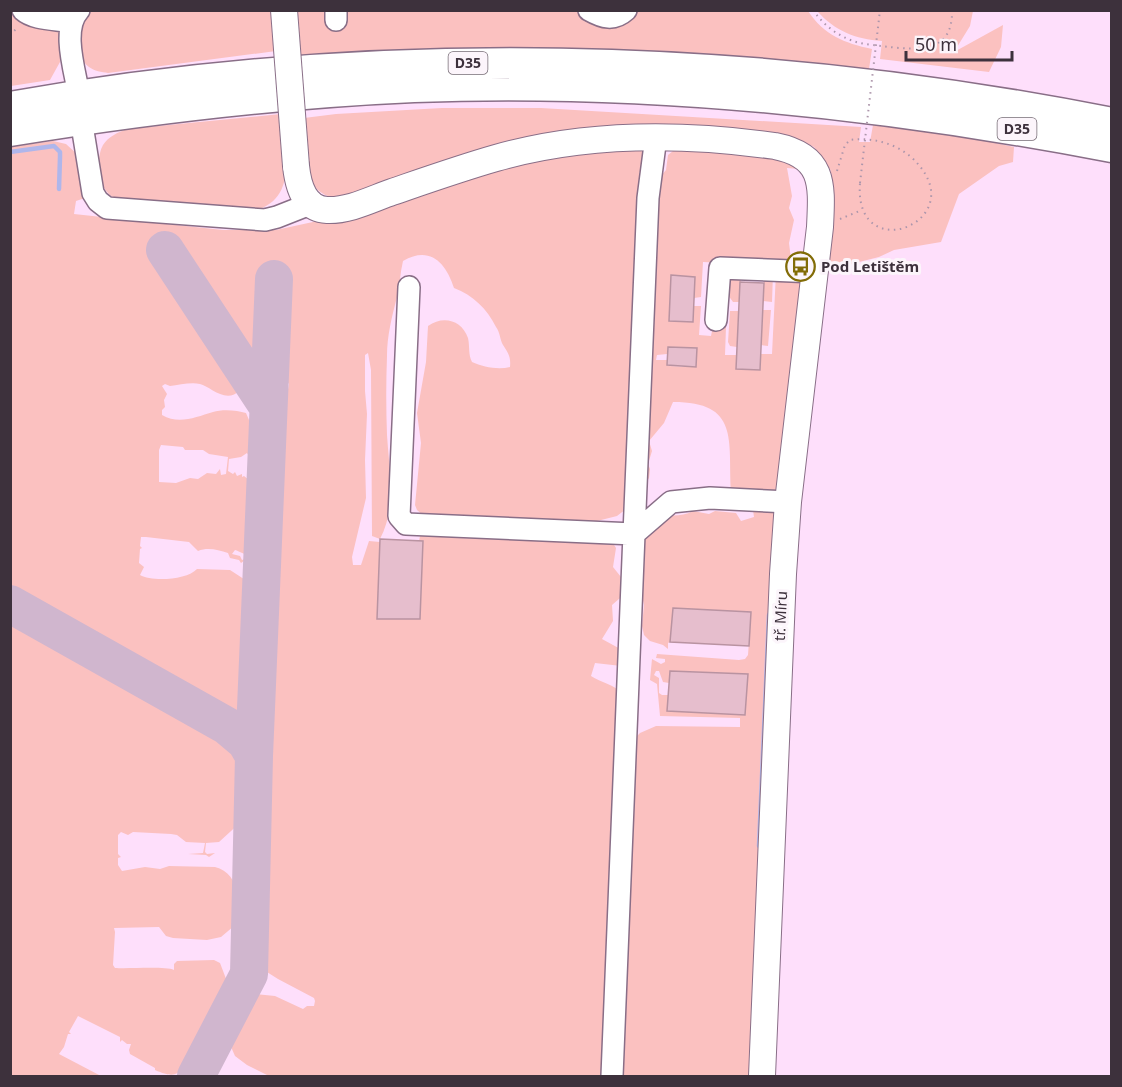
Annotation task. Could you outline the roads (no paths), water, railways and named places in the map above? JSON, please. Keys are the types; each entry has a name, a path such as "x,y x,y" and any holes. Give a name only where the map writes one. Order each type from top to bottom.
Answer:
{"highway":[{"name":"D35","path":"10,130 80,107 243,75 345,67 493,63 609,64 728,70 927,91 1112,123"},
{"name":"D35","path":"10,107 175,106 334,91 449,86 606,87 720,93 922,114 1112,147"}],"main road":[{"path":"284,10 296,166 300,187 310,204 324,210 343,208 477,164 560,143 609,138 656,137"},
{"name":"tř. Míru","path":"656,137 775,146 794,151 808,160 818,173 821,188 820,227 783,574 762,1077"}],"lane":[{"path":"22,10 36,17 75,16 70,39 93,193 98,201 107,208 265,220 277,218 310,204"},
{"path":"589,10 603,17 615,18 626,10"},
{"path":"612,1077 648,198 656,137"},
{"path":"716,320 720,267 815,272"},
{"path":"410,287 399,516 406,524 634,534 671,502 710,498 789,502"}],"waterway":[{"path":"10,152 54,146 60,152 59,189"},
{"path":"759,846 769,615"}],"place":[{"name":"Pod Letištěm","path":"800,267"}]}
